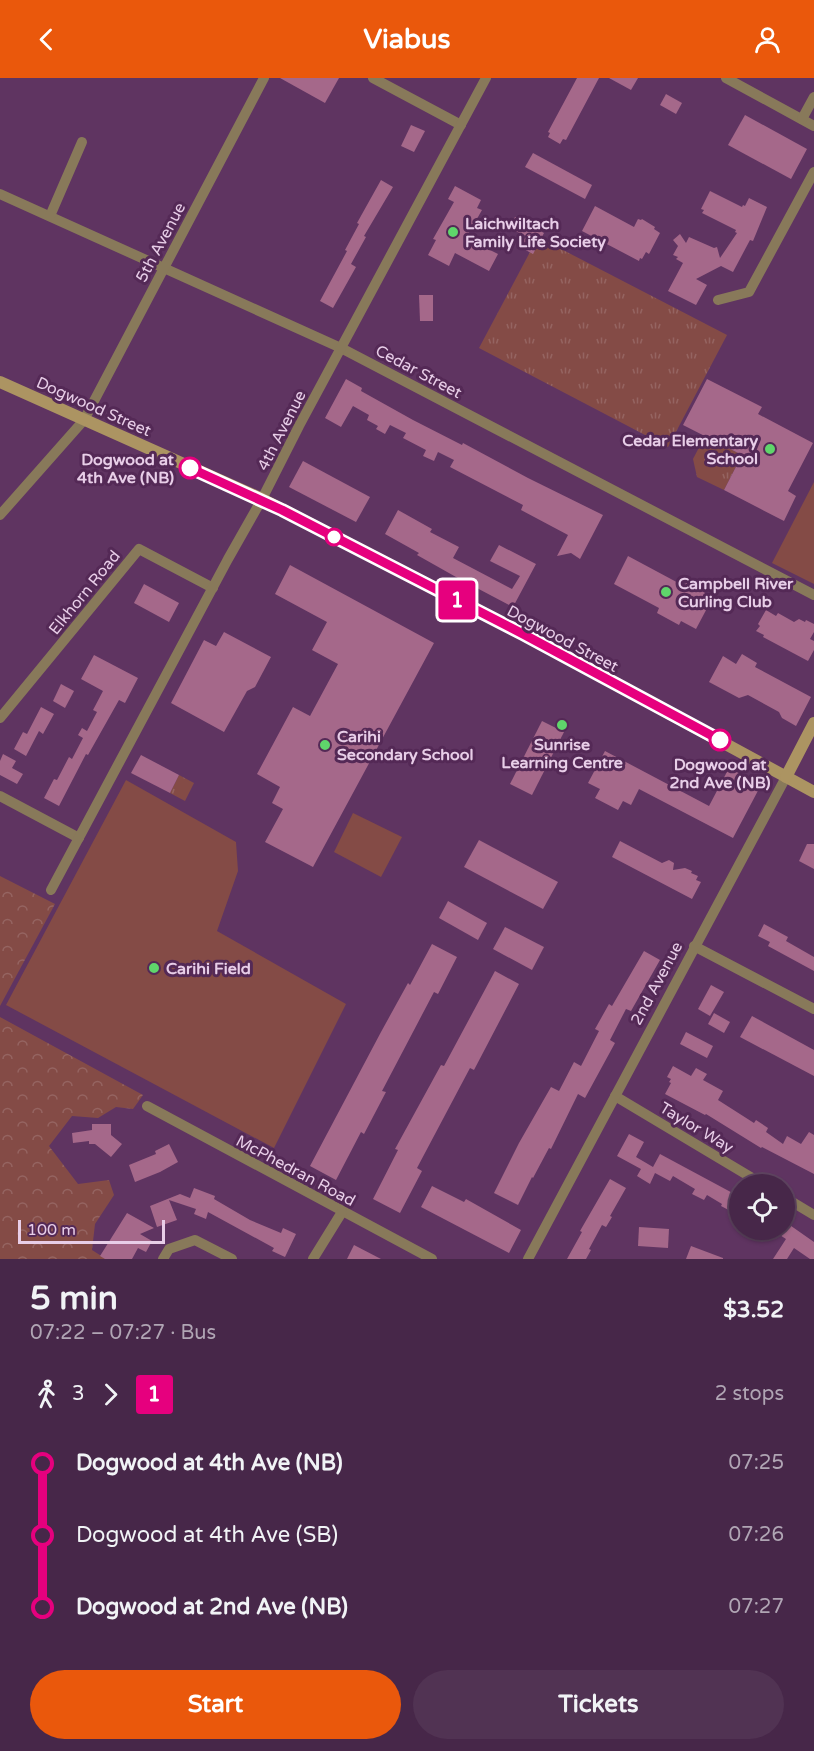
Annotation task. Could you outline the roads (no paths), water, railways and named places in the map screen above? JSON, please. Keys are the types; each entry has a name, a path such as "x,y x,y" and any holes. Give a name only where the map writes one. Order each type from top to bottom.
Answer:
{"main road":[{"name":"Dogwood Street","path":"0,382 262,499 523,634 814,792"},
{"name":"2nd Avenue","path":"786,777 814,723"}],"street":[{"name":"5th Avenue","path":"0,515 84,420 264,78"},
{"path":"372,78 461,124"},
{"name":"4th Avenue","path":"51,890 486,78"},
{"path":"726,78 814,126"},
{"path":"802,119 814,97"},
{"path":"50,216 82,142"},
{"path":"718,300 749,292 814,172"},
{"name":"Cedar Street","path":"0,194 341,348 814,595"},
{"name":"Elkhorn Road","path":"0,718 139,549 213,588"},
{"name":"2nd Avenue","path":"528,1259 786,777"},
{"path":"0,796 79,838"},
{"path":"694,946 814,1010"},
{"name":"Taylor Way","path":"615,1095 746,1174"},
{"name":"McPhedran Road","path":"147,1106 432,1259"},
{"path":"795,1204 814,1215"},
{"path":"313,1259 342,1212"},
{"path":"163,1259 169,1250 195,1240 232,1259"}],"place":[{"name":"Laichwiltach Family Life Society","path":"453,232"},
{"name":"Cedar Elementary School","path":"770,449"},
{"name":"Dogwood at 4th Ave (NB)","path":"190,468"},
{"name":"Campbell River Curling Club","path":"666,592"},
{"name":"Sunrise Learning Centre","path":"562,725"},
{"name":"Dogwood at 2nd Ave (NB)","path":"720,740"},
{"name":"Carihi Secondary School","path":"325,745"},
{"name":"Carihi Field","path":"154,968"}]}
